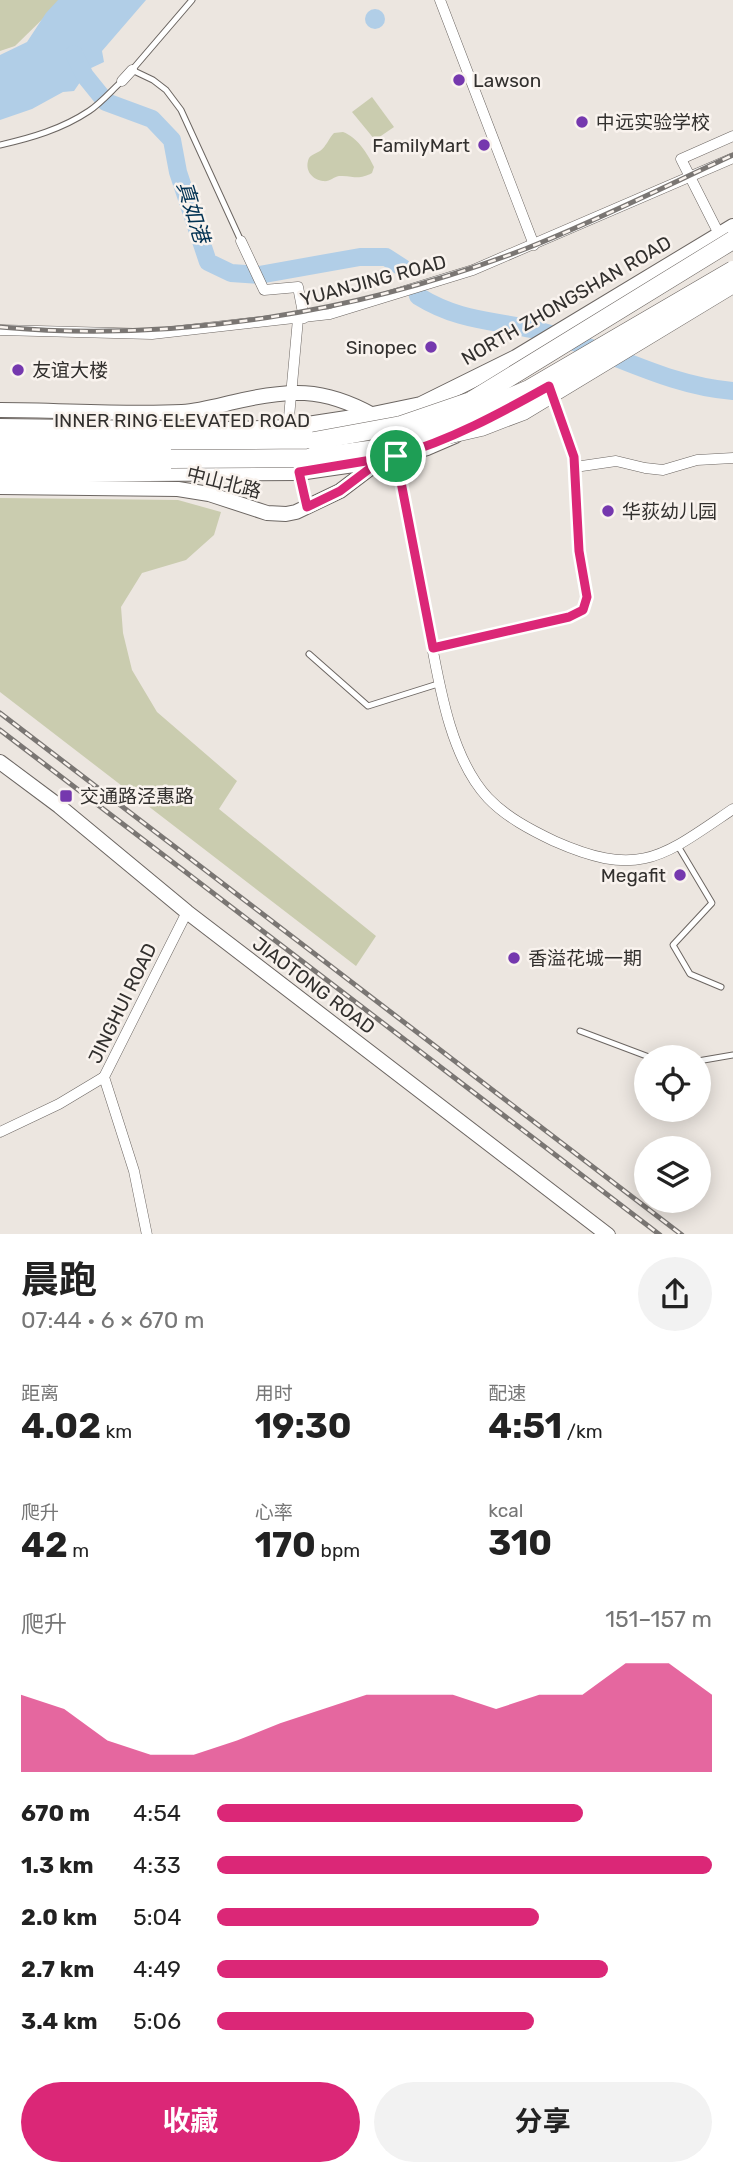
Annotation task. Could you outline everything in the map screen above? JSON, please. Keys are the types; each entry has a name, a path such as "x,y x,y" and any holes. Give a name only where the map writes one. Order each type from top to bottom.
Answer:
{"highway":[{"name":"INNER RING ELEVATED ROAD","path":"0,441 314,441 401,425 471,401 728,234"},
{"name":"INNER RING ELEVATED ROAD","path":"0,457 308,458 387,455 408,441 528,389 733,270"},
{"path":"387,455 481,427 523,411 733,285"}],"main road":[{"name":"NORTH ZHONGSHAN ROAD","path":"0,427 288,428 421,405 516,358 728,234"},
{"path":"0,474 299,472 427,447 475,427 733,285"},
{"path":"0,410 183,412 273,393 291,392 327,395 380,414"},
{"name":"中山北路","path":"0,487 178,489 209,494 277,514 296,512 340,491 387,455"},
{"name":"JIAOTONG ROAD","path":"0,762 59,806 187,912 608,1234"}],"street":[{"path":"440,0 534,245"},
{"path":"122,81 132,71"},
{"path":"728,234 689,178 681,159 733,136"},
{"name":"YUANJING ROAD","path":"0,330 152,334 330,314 473,270 733,158"},
{"path":"241,241 264,290 298,287 301,319 288,428"},
{"path":"433,648 569,617 583,610 587,597 579,551 575,467 571,447 549,386"},
{"path":"380,414 387,455 452,730 464,763 487,797 504,813 534,831 583,853 612,860 652,858 678,846 733,809"},
{"path":"575,467 616,461 663,470 696,460 733,458"},
{"path":"299,472 307,507"},
{"name":"JINGHUI ROAD","path":"147,1234 134,1171 104,1077 187,912"},
{"path":"0,1132 59,1104 104,1077"}],"lane":[{"path":"192,0 132,71 153,80 166,90 181,110 241,241"},
{"path":"0,145 32,138 66,124 90,110 122,81"},
{"path":"309,654 368,706 441,683"},
{"path":"678,846 712,903 673,945 690,974 721,986"},
{"path":"580,1031 634,1051"},
{"path":"711,1059 733,1055"}],"green space":[{"path":"0,0 62,0 15,46 0,51"},
{"path":"372,97 394,127 375,140 352,112"},
{"path":"343,132 353,138 365,152 374,167 372,173 359,177 339,176 325,181 316,179 309,172 309,159 322,149 334,133"},
{"path":"0,498 178,500 221,512 214,535 186,560 142,573 121,607 123,633 132,670 157,712 237,781 219,809 376,936 356,966 0,692"}],"water":[{"path":"58,0 146,0 102,51 104,62 89,69 74,91 63,92 32,109 0,120 0,55 27,42"},
{"path":"375,9 382,12 385,19 382,26 375,29 368,26 365,19 368,12"}],"waterway":[{"name":"真如港","path":"74,54 85,76 106,102 152,119 172,140 178,172 208,262 231,273 259,275 360,257 386,257 403,268"},
{"name":"真如港","path":"418,296 433,305 463,316 540,331 683,382 733,391"}],"railway":[{"path":"0,327 67,331 200,326 333,306 398,290 525,249 733,155"},
{"path":"0,713 681,1234"},
{"path":"0,730 659,1234"}],"place":[{"name":"Lawson","path":"459,80"},
{"name":"中远实验学校","path":"582,122"},
{"name":"FamilyMart","path":"484,145"},
{"name":"Sinopec","path":"431,347"},
{"name":"友谊大楼","path":"18,370"},
{"name":"华荻幼儿园","path":"608,511"},
{"name":"交通路泾惠路","path":"66,796"},
{"name":"Megafit","path":"680,875"},
{"name":"香溢花城一期","path":"514,958"}],"route":[{"path":"396,456 381,460 340,491 307,507 299,472 396,456 433,648 569,617 583,610 587,597 579,551 574,457 549,386 475,427 427,447 396,456"}]}
